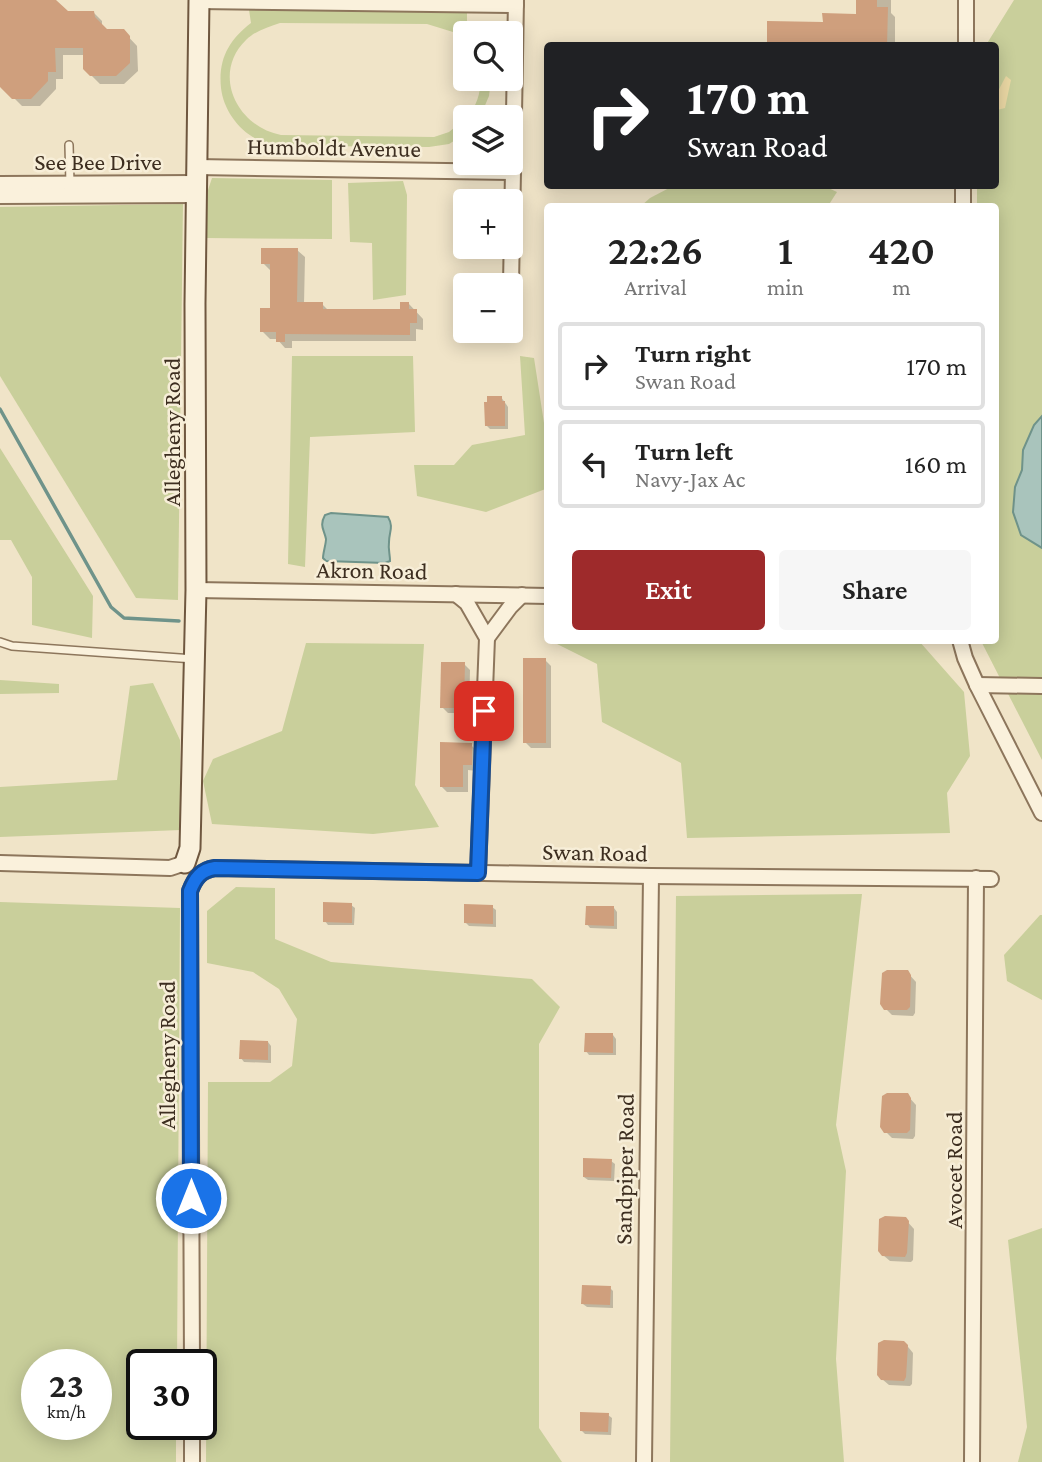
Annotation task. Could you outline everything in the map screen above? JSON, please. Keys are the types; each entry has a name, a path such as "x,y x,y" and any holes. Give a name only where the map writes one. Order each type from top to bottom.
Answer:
{"street":[{"path":"199,0 516,2 514,105"},
{"name":"Allegheny Road","path":"192,1349 190,891 194,881 190,848 196,590 199,0"},
{"path":"966,0 966,42"},
{"name":"Humboldt Avenue","path":"196,182 453,174"},
{"path":"511,273 513,175"},
{"name":"See Bee Drive","path":"0,196 196,182"},
{"name":"See Bee Drive","path":"0,184 70,190"},
{"name":"Akron Road","path":"196,590 544,596"},
{"path":"456,594 467,603 487,638 478,873"},
{"path":"487,638 522,595"},
{"path":"961,644 977,685 1042,813"},
{"path":"977,685 1042,685"},
{"name":"Swan Road","path":"0,863 170,869 991,879"},
{"name":"Sandpiper Road","path":"644,1462 651,876"},
{"name":"Avocet Road","path":"972,1462 976,878"},
{"path":"192,1440 192,1462"}],"lane":[{"path":"69,145 70,190"},
{"path":"0,642 12,646 195,659"}],"green space":[{"path":"1014,0 1042,0 1042,760 983,644 999,644 999,203 977,203 977,189 999,189 999,42 988,42"},
{"path":"249,10 467,12 467,21 453,21 453,32 427,24 280,23 246,40 236,54 231,68 230,83 241,110 252,122 265,130 281,135 434,137 453,129 453,142 429,147 282,146 262,142 253,137 231,116 221,88 223,59 231,43 251,23"},
{"path":"480,91 490,91 485,105 475,105"},
{"path":"212,178 332,180 332,239 205,238 206,196"},
{"path":"403,181 407,195 406,295 373,300 372,243 350,242 348,183"},
{"path":"667,189 830,189 837,192 830,203 644,203"},
{"path":"183,204 178,600 136,598 0,376 0,207"},
{"path":"292,356 413,356 415,432 310,437 305,567 288,564"},
{"path":"520,356 534,358 544,423 544,490 486,512 417,496 414,465 454,465 472,445 525,435"},
{"path":"0,448 93,596 92,638 32,625 32,577 11,540 0,540"},
{"path":"306,643 424,644 415,785 439,827 373,834 212,824 203,781 213,759 282,731"},
{"path":"557,644 922,644 964,692 970,756 947,793 950,833 687,838 681,763 602,722 597,664"},
{"path":"0,680 59,684 59,693 0,694"},
{"path":"153,683 180,740 181,830 0,837 0,787 117,780 130,686"},
{"path":"236,887 275,888 275,939 331,962 532,979 560,1007 539,1044 539,1428 562,1462 206,1462 206,1440 217,1440 217,1349 207,1349 208,1082 270,1082 292,1066 297,1019 279,989 253,972 207,963 207,911"},
{"path":"862,894 836,1125 846,1171 836,1359 844,1462 670,1462 676,896"},
{"path":"0,902 180,908 177,1349 126,1349 126,1440 176,1440 176,1462 0,1462"},
{"path":"1040,915 1042,1000 1007,981 1004,955"},
{"path":"1042,1228 1042,1462 1018,1462 1027,1427 1008,1240"}],"sand":[{"path":"1006,76 1011,80 1005,108 999,110 999,89"}],"water":[{"path":"1042,416 1042,548 1021,535 1013,512 1015,487 1022,470 1023,450 1034,425"},
{"path":"331,513 388,517 391,527 390,561 326,561 323,558 326,539 322,522 325,515"}],"building":[{"path":"0,0 56,0 68,11 94,11 95,17 107,29 124,29 130,36 130,63 116,76 90,76 83,69 83,48 55,48 56,72 48,72 48,81 31,99 12,99 0,87"},
{"path":"856,0 877,0 877,7 888,7 887,42 767,42 767,21 823,22 822,13 856,14"},
{"path":"261,248 298,248 297,302 323,302 323,309 400,309 400,302 409,302 409,309 417,309 417,323 410,323 410,335 285,334 285,342 276,342 276,332 260,332 260,308 270,308 270,264 261,264"},
{"path":"487,396 502,396 502,401 505,401 505,426 485,426 484,402 487,402"},
{"path":"523,658 546,658 546,743 523,743"},
{"path":"441,662 465,662 464,708 440,708"},
{"path":"440,742 472,743 472,765 463,765 463,787 440,787"},
{"path":"323,902 352,903 352,923 323,922"},
{"path":"464,904 493,905 493,924 464,923"},
{"path":"586,906 614,906 614,926 585,925"},
{"path":"887,970 908,970 911,975 910,1007 907,1010 884,1010 880,1004 882,973"},
{"path":"585,1033 613,1033 613,1053 584,1052"},
{"path":"240,1040 268,1041 268,1060 239,1059"},
{"path":"887,1093 908,1093 911,1098 910,1130 907,1133 884,1133 880,1127 882,1096"},
{"path":"583,1158 612,1159 611,1178 583,1177"},
{"path":"885,1216 906,1217 909,1221 905,1257 882,1256 878,1251 879,1219"},
{"path":"582,1285 611,1286 610,1305 581,1304"},
{"path":"884,1340 904,1341 908,1345 904,1381 881,1380 877,1375 878,1343"},
{"path":"580,1412 609,1413 608,1432 580,1431"}],"waterway":[{"path":"0,409 111,607 124,618 179,621"}],"route":[{"path":"191,1198 190,891 194,881 206,869 215,868 478,873 484,711"}]}
